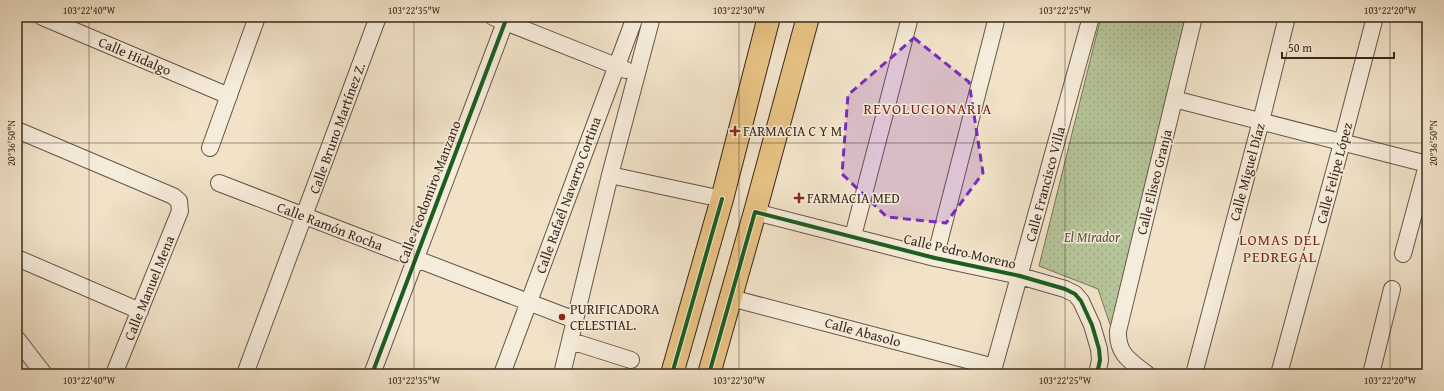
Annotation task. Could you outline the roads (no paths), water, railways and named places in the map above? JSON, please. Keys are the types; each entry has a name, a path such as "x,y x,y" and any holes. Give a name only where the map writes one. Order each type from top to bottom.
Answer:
{"main road":[{"path":"672,374 722,199 769,17"},
{"path":"709,374 808,17"},
{"path":"688,374 720,247 722,199"}],"street":[{"name":"Calle Hidalgo","path":"42,17 229,96"},
{"path":"210,148 257,17"},
{"name":"Calle Bruno Martínez Z.","path":"245,374 378,17"},
{"name":"Calle Rafaél Navarro Cortina","path":"502,374 635,17"},
{"name":"Calle Rafaél Navarro Cortina","path":"562,374 610,175 652,17"},
{"path":"854,236 910,17"},
{"path":"935,258 997,17"},
{"name":"Calle Francisco Villa","path":"993,370 1091,17"},
{"name":"Calle Eliseo Granja","path":"1147,374 1126,357 1120,347 1118,331 1194,17"},
{"name":"Calle Miguel Díaz","path":"1194,374 1287,17"},
{"name":"Calle Felipe López","path":"1279,374 1375,17"},
{"path":"502,19 636,74"},
{"name":"Calle Teodomiro Manzano","path":"372,374 416,259 502,19"},
{"path":"1174,99 1427,165 1403,254"},
{"name":"Calle Manuel Mena","path":"17,130 173,196 180,202 180,211 114,374"},
{"path":"610,175 722,199"},
{"name":"Calle Ramón Rocha","path":"219,183 575,320"},
{"name":"Calle Pedro Moreno","path":"755,212 854,236 935,258 1020,276 1065,289 1075,294 1081,301 1092,325 1098,341 1100,360 1097,374"},
{"path":"17,258 140,312"},
{"path":"1371,374 1392,289"},
{"name":"Calle Abasolo","path":"731,298 993,370"},
{"path":"17,339 44,374"},
{"path":"571,341 631,360"}],"place":[{"name":"FARMACIA C Y M","path":"735,131"},
{"name":"FARMACIA MED","path":"799,198"},
{"name":"PURIFICADORA CELESTIAL.","path":"562,317"}],"district":[{"name":"REVOLUCIONARIA","path":"928,109"},
{"name":"LOMAS DEL PEDREGAL","path":"1280,248"}],"park label":[{"name":"El Mirador","path":"1092,237"}]}
